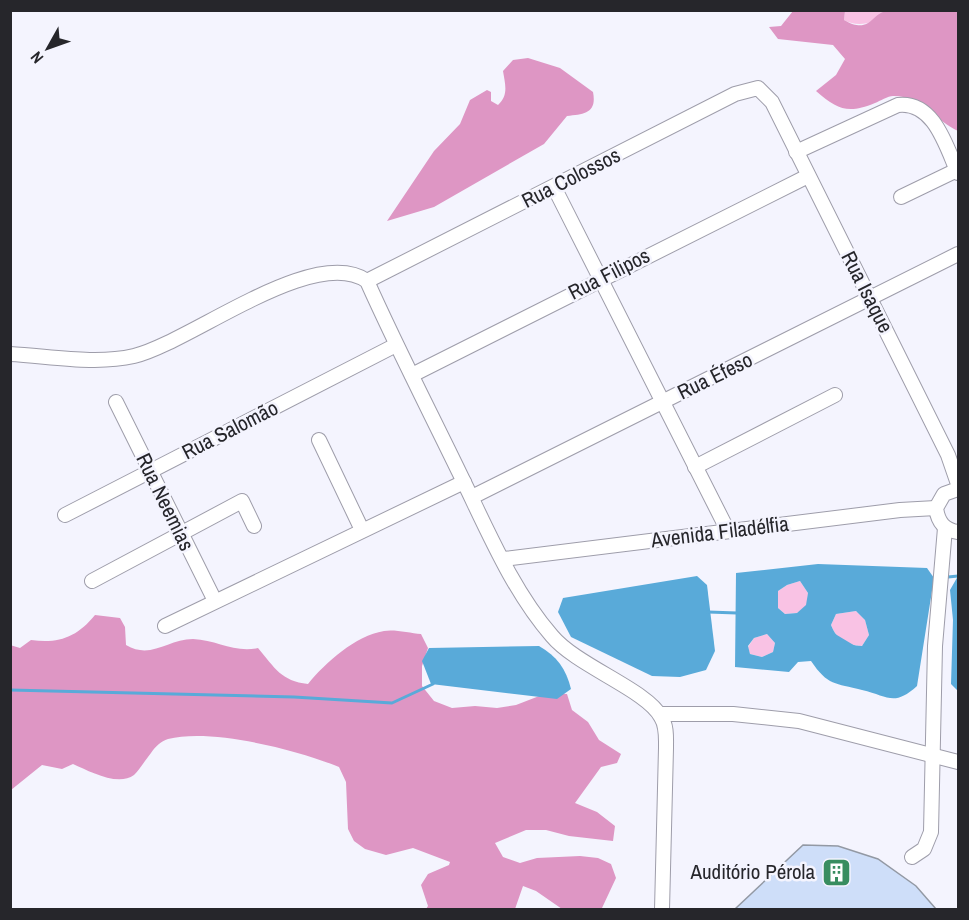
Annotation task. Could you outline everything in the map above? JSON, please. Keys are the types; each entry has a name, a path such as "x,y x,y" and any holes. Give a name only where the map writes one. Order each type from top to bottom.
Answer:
{"street":[{"name":"Rua Colossos","path":"367,281 747,89 763,90 772,102"},
{"name":"Rua Isaque","path":"772,102 948,455 958,487"},
{"path":"796,152 898,105 907,104 920,109 934,124 958,172 901,197"},
{"name":"Rua Filipos","path":"412,375 601,278 808,176"},
{"path":"554,188 728,531"},
{"name":"Rua Éfeso","path":"472,497 958,254"},
{"path":"10,354 107,360 138,355 285,285 332,272 352,273 367,281 464,482 536,616 554,639 576,658 640,697 660,714 664,723 666,748 663,909"},
{"name":"Rua Salomão","path":"65,515 396,345"},
{"path":"695,467 835,395"},
{"name":"Rua Neemias","path":"116,402 215,601"},
{"path":"319,440 362,530"},
{"path":"165,626 464,482"},
{"path":"912,857 924,849 931,832 935,646 952,530 940,523 936,508 944,494 958,487"},
{"path":"92,581 243,501 254,526"},
{"name":"Avenida Filadélfia","path":"504,559 900,510 936,508"},
{"path":"660,714 733,714 799,721 958,762"}],"shaded area":[{"path":"911,9 958,11 958,131 919,104 902,97 891,96 866,106 850,109 837,106 824,97 816,91 836,75 845,59 833,45 778,39 769,27 781,26 793,11 845,11 844,20 853,24 865,25 886,11"},
{"path":"845,11 883,11 871,22 854,24 844,20"},
{"path":"528,58 560,68 593,92 594,99 591,108 584,113 567,116 544,144 434,207 387,221 434,151 460,124 470,100 487,90 491,92 491,101 498,105 505,93 503,71 513,60"},
{"path":"800,581 808,593 807,606 797,613 785,614 778,608 778,591"},
{"path":"856,611 865,620 869,635 862,646 843,641 831,625 836,614"},
{"path":"95,615 120,618 125,627 126,645 135,649 152,650 193,639 233,648 258,648 285,677 308,684 332,659 362,638 388,631 421,634 428,648 422,666 422,686 434,701 452,708 475,706 497,708 516,705 547,693 567,694 572,710 588,722 599,740 621,754 617,763 601,767 575,803 597,812 615,826 613,841 569,836 546,830 526,830 495,843 503,857 520,863 537,858 580,856 598,858 611,864 616,878 602,908 562,909 536,891 523,886 515,909 426,909 428,906 421,885 428,874 449,865 450,862 413,848 386,855 365,849 354,841 348,829 346,782 339,767 322,760 255,742 208,736 168,739 156,746 136,773 127,778 104,777 73,764 62,769 42,765 11,790 10,645 20,648 31,640 59,640 74,634"},
{"path":"767,634 775,643 773,652 762,657 750,654 748,647 754,638"}],"water":[{"path":"818,564 927,568 934,578 917,686 902,696 891,698 833,682 822,675 811,661 798,662 789,672 735,667 736,573","holes":["800,581 808,593 806,605 797,613 785,614 778,608 778,591","856,611 865,620 869,635 862,646 847,643 839,638 831,625 836,614","767,634 775,643 773,652 762,657 750,654 748,646 754,638"]},
{"path":"697,576 707,585 715,651 706,670 680,677 652,676 571,637 558,612 563,598"},
{"path":"958,576 958,691 951,684 953,620 950,590"},
{"path":"539,646 556,659 569,682 571,689 557,699 431,684 422,661 429,648"}],"building":[{"name":"Auditório Pérola","path":"803,845 838,846 878,859 916,886 936,909 735,909"}],"waterway":[{"path":"948,577 958,576"},
{"path":"708,612 737,613"},
{"path":"834,635 854,647"},
{"path":"10,690 294,697 392,703 433,684"}],"place":[{"name":"Auditório Pérola","path":"836,872"}]}
